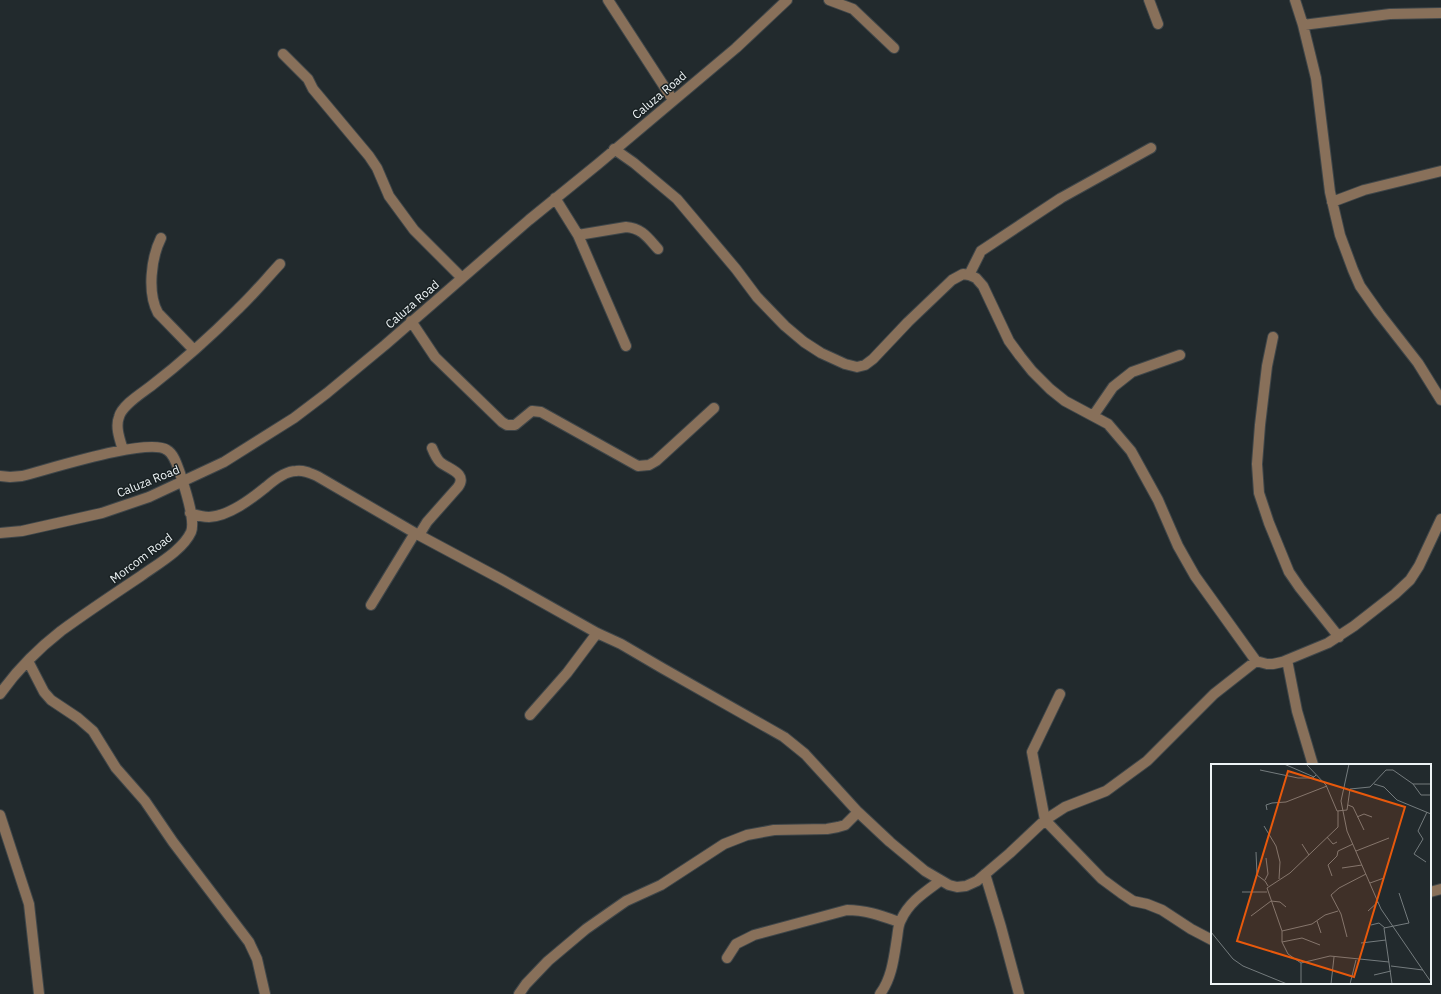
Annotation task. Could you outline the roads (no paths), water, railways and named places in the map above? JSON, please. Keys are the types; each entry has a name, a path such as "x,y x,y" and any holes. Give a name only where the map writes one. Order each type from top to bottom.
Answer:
{"street":[{"path":"608,0 673,100"},
{"name":"Caluza Road","path":"0,533 22,531 102,513 149,497 224,462 294,418 385,345 555,198 598,164 736,48 787,0"},
{"path":"828,0 853,9 894,48"},
{"path":"1149,0 1158,24"},
{"path":"1295,0 1303,25 1316,78 1332,202 1340,235 1360,286 1418,363 1441,400"},
{"path":"1303,25 1390,14 1441,13"},
{"path":"283,54 308,79 313,89 369,156 377,168 390,196 414,230 462,278"},
{"path":"969,275 981,251 1060,198 1151,148"},
{"path":"614,149 677,199 736,269 757,297 785,326 804,342 833,359 846,364 857,367 865,365 873,359 908,322 952,280 963,274 976,278 983,286 1009,341 1032,371 1050,389 1065,401 1108,424 1131,452 1158,500 1178,546 1195,576 1256,661 1273,664 1287,660 1339,637 1395,594 1410,580 1419,566 1441,519"},
{"path":"1332,202 1383,185 1441,171"},
{"path":"555,198 578,235 626,346"},
{"path":"578,235 626,227 633,228 640,230 658,249"},
{"path":"161,238 158,243 151,274 154,306 158,313 194,350"},
{"path":"123,450 119,438 119,416 129,403 194,350 239,308 280,264"},
{"path":"411,321 435,357 502,422 507,425 514,425 532,411 542,412 638,466 649,465 656,461 714,408"},
{"path":"1273,337 1267,366 1260,425 1257,464 1259,494 1289,572 1339,637"},
{"path":"1093,416 1113,387 1132,372 1180,355"},
{"name":"Morcom Road","path":"0,476 22,476 123,450 160,447 168,450 176,463 183,482 192,524 191,532 180,546 62,631 20,668 0,694"},
{"path":"371,605 417,534 460,484 461,479 458,473 440,462 432,448"},
{"path":"190,514 209,517 223,513 242,504 274,480 294,470 304,471 317,476 417,534 597,633 621,644 784,737 805,754 858,812 890,842 925,871 940,881 957,887 966,886 976,881 1010,853 1045,820 1072,804 1106,791 1147,761 1214,694 1256,661"},
{"path":"530,715 567,673 597,633"},
{"path":"1287,660 1297,711 1313,764"},
{"path":"28,661 44,692 51,700 78,718 93,731 116,768 144,801 173,842 249,942 257,959 265,994"},
{"path":"1060,694 1032,752 1045,820 1102,879 1121,893 1133,900 1162,910 1191,929 1211,939"},
{"path":"519,994 526,984 548,961 608,913 626,901 661,885 724,844 747,836 774,830 827,829 838,827 844,825 858,812"},
{"path":"0,815 29,904 40,994"},
{"path":"985,874 1019,994"},
{"path":"880,994 891,971 899,922 904,913 916,899 940,881"},
{"path":"1431,892 1441,890"},
{"path":"727,958 736,944 754,935 847,910 871,912 899,922"}]}
